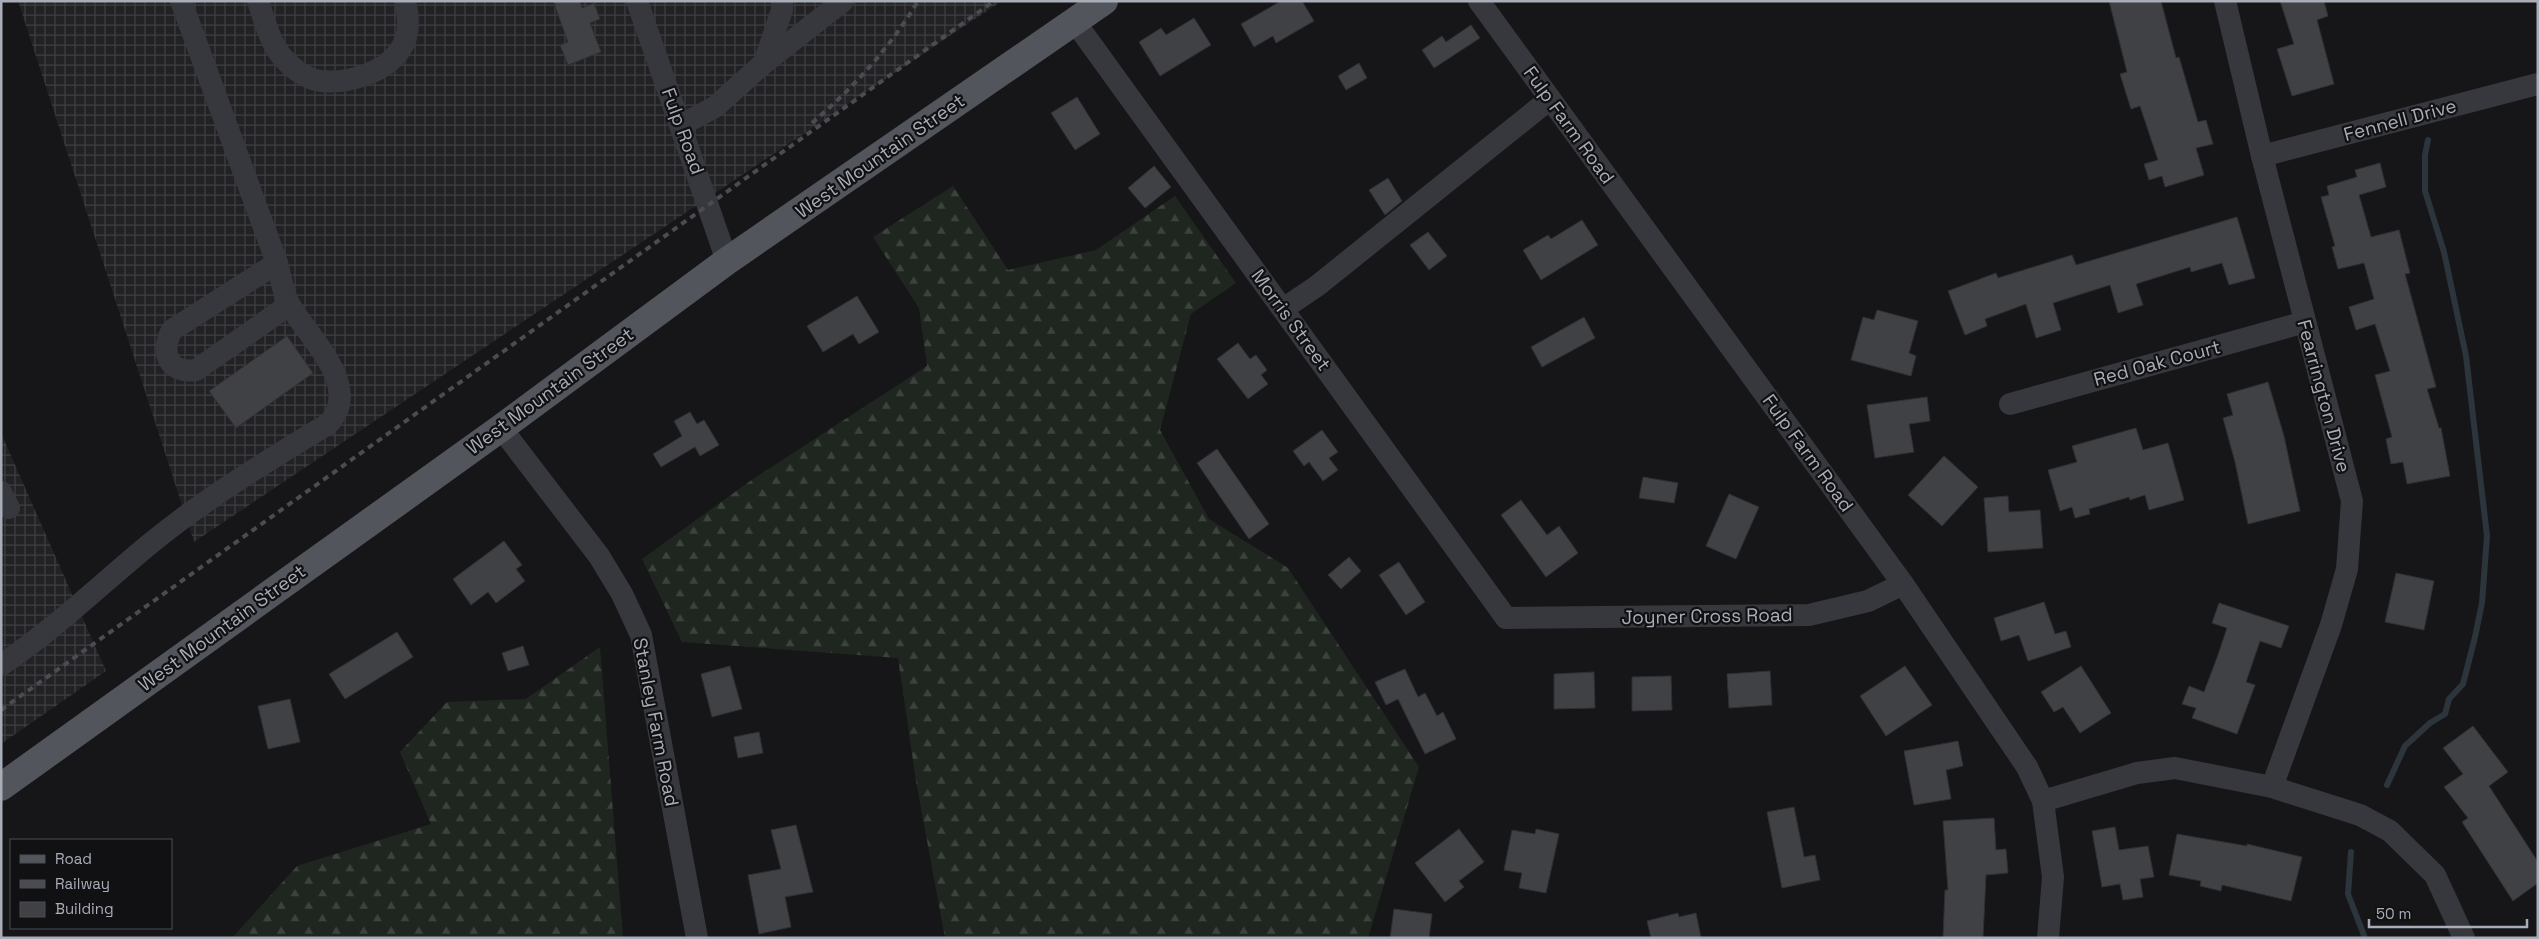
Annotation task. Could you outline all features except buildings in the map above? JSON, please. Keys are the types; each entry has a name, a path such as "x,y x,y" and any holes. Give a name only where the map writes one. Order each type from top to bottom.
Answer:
{"main road":[{"name":"West Mountain Street","path":"1,787 501,428 728,261 1104,1"}],"street":[{"path":"1,665 32,644 152,543 227,487 328,424 338,414 341,394 336,376 289,305 277,263 180,1"},
{"path":"258,1 271,38 284,59 297,71 319,81 340,81 363,76 386,64 400,50 407,33 408,13 405,1"},
{"name":"Fulp Road","path":"637,1 728,261"},
{"path":"764,63 782,10 782,1"},
{"path":"681,125 715,107 764,63 843,1"},
{"name":"Fulp Farm Road","path":"1479,1 1903,584 2027,766 2042,801 2053,877 2048,938"},
{"name":"Fearrington Drive","path":"2225,1 2262,156 2352,501 2347,569 2332,625 2272,787"},
{"name":"Morris Street","path":"1075,22 1506,618"},
{"name":"Fennell Drive","path":"2262,156 2538,84"},
{"path":"1283,309 1332,274 1550,98"},
{"path":"277,263 172,330 165,343 167,355 173,366 184,372 196,370 289,305"},
{"name":"Red Oak Court","path":"2010,404 2305,322"},
{"name":"Stanley Farm Road","path":"501,428 599,556 622,594 641,635 697,938"},
{"name":"Joyner Cross Road","path":"1506,618 1809,615 1868,601 1903,584"},
{"path":"2042,801 2137,773 2175,768 2272,787 2360,815 2390,831 2436,875 2464,938"}],"shaded area":[{"path":"18,1 1002,1 194,542"},
{"path":"1,433 106,671 1,744"}],"green space":[{"path":"953,186 1008,270 1096,250 1175,196 1236,283 1191,314 1160,430 1209,519 1288,568 1419,767 1368,938 945,938 916,781 898,658 682,642 642,559 753,479 927,366 919,308 873,237"},
{"path":"600,647 623,938 232,938 297,866 431,824 400,752 447,702 526,699"}],"waterway":[{"path":"2387,785 2405,746 2430,723 2445,714 2449,699 2463,684 2482,603 2487,536 2466,356 2444,252 2425,191 2425,155 2428,140"},
{"path":"2351,852 2348,894 2365,938"}],"railway":[{"path":"812,123 842,96 870,66 895,35 918,1"},
{"path":"1,710 994,1"}]}
